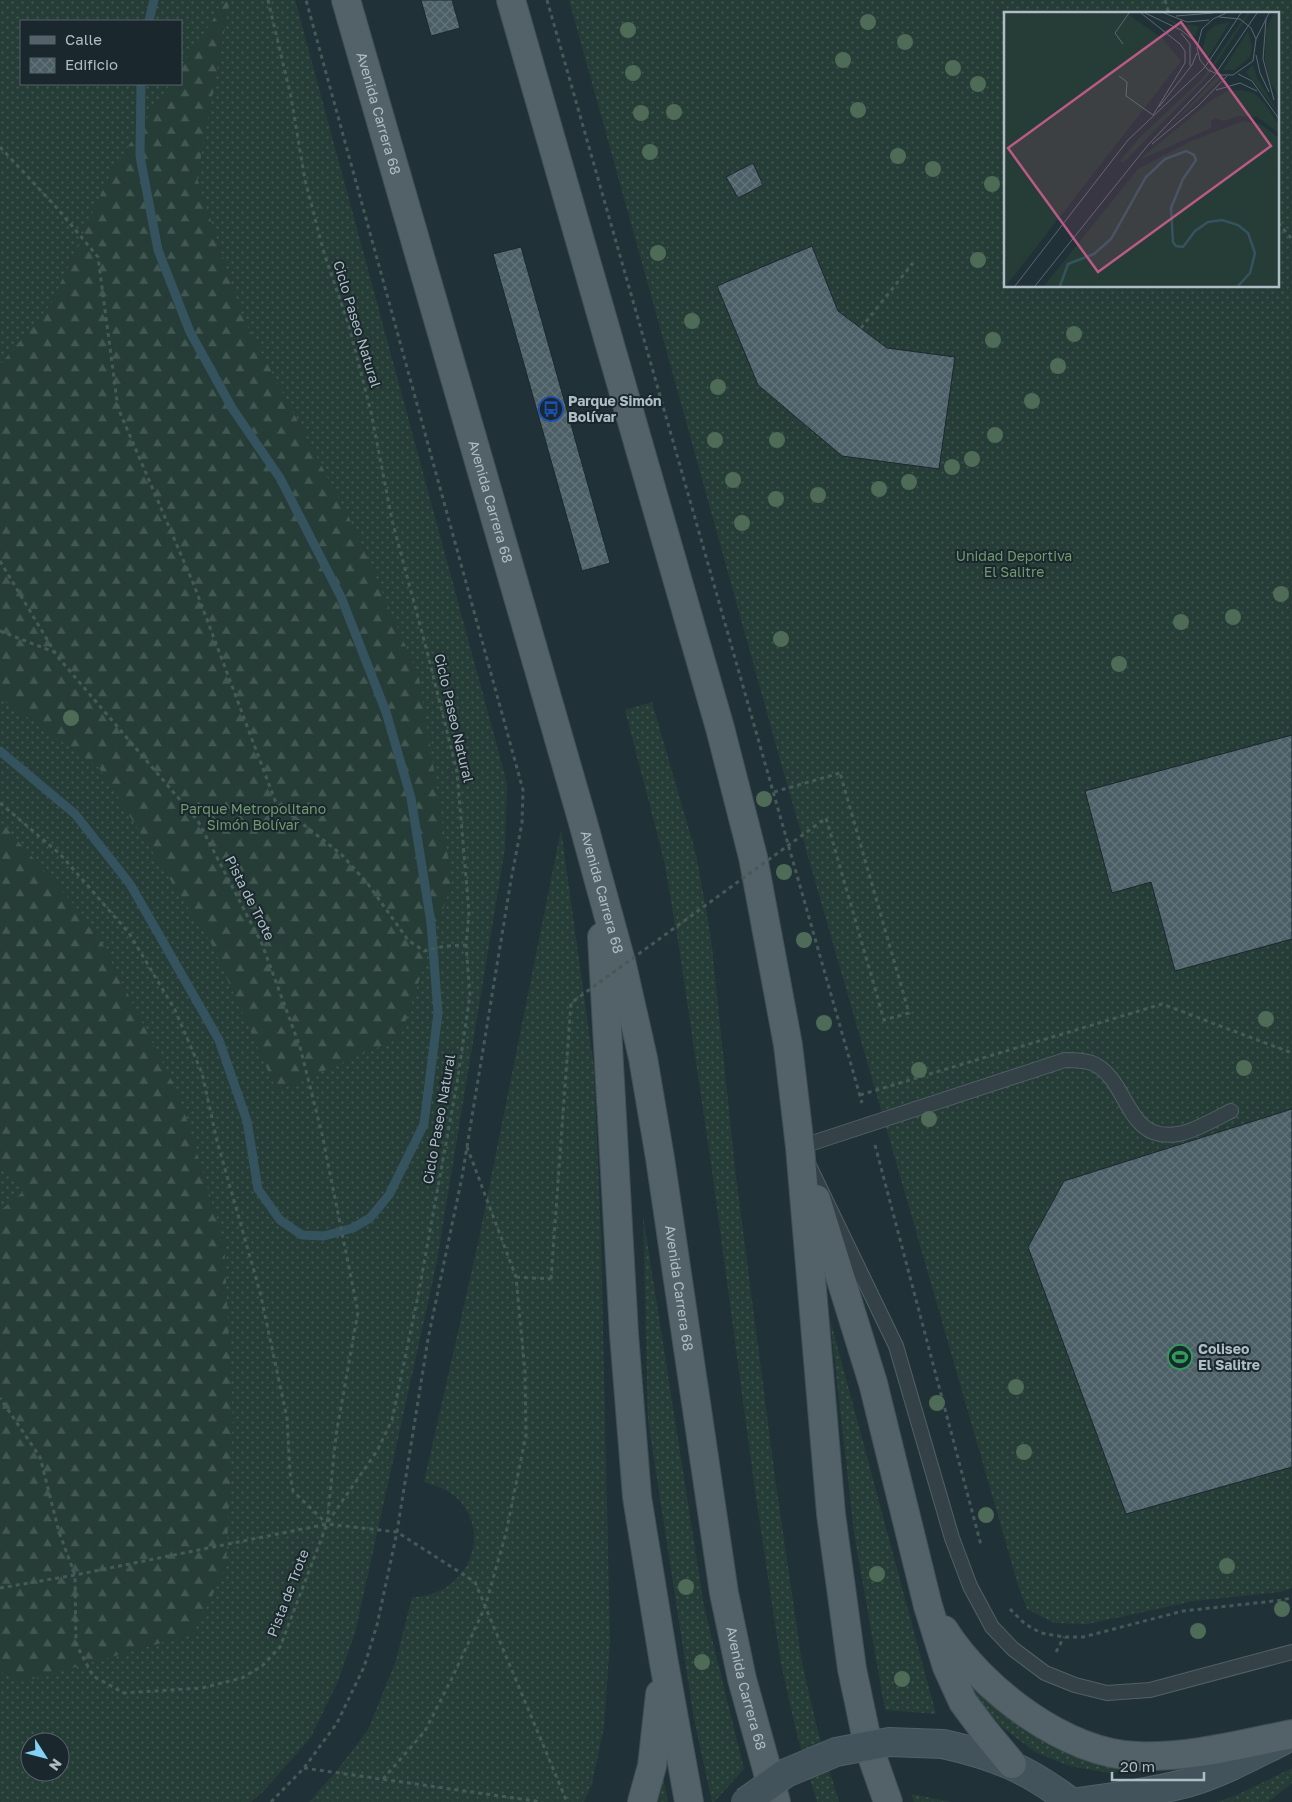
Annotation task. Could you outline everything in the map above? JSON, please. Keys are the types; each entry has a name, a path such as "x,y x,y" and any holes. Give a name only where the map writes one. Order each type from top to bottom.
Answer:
{"main road":[{"name":"Avenida Carrera 68","path":"346,0 599,879 622,966 646,1077 660,1158 724,1593 742,1679 776,1802"},
{"path":"511,0 720,728 753,857 788,1045 800,1147 831,1514 838,1571 852,1669 868,1746 888,1802"},
{"path":"599,879 624,1334 637,1497 689,1802"},
{"path":"800,1147 873,1383 928,1606 947,1667 963,1702 982,1729 1012,1764"},
{"path":"928,1606 970,1666 1003,1697 1036,1721 1101,1751 1137,1756 1190,1754 1292,1735"},
{"path":"642,1802 652,1766 664,1663"},
{"path":"1078,1802 1116,1797 1188,1782 1236,1763 1292,1735"},
{"path":"745,1802 786,1773 836,1752 889,1742 944,1744 978,1752 1012,1764 1044,1781 1071,1802"}],"lane":[{"path":"1231,1111 1181,1134 1156,1133 1143,1127 1135,1120 1114,1083 1104,1071 1092,1063 1065,1060 800,1147 896,1346 952,1538 970,1586 997,1633 1013,1649 1045,1673 1075,1685 1107,1693 1150,1690 1292,1652"}],"path":[{"name":"Ciclo Paseo Natural","path":"268,0 291,97 305,180 324,253 349,326 366,393 392,520 457,772 469,912 466,945 470,995 457,1083 418,1296 392,1420 377,1451 327,1524"},
{"path":"272,1802 304,1768 337,1723 364,1667 377,1625 397,1532 428,1339 467,1147 522,823 523,790 306,0"},
{"path":"547,0 869,1124 982,1549"},
{"path":"0,147 57,208 98,257 118,408 194,585 276,803 341,854 368,884 408,940 424,950 466,945"},
{"path":"1280,225 1292,239"},
{"path":"861,328 913,263"},
{"name":"Pista de Trote","path":"0,561 54,652 198,821 262,944 300,1047 322,1134 358,1312 336,1435 327,1524 280,1648 262,1666 242,1678 202,1688 124,1693 93,1676 76,1644 75,1575 59,1532 40,1457 0,1398"},
{"path":"0,631 54,652"},
{"path":"516,1277 552,1279 571,1003 826,818 884,1020 909,1013 840,773 774,792"},
{"path":"0,803 60,854 129,933 175,1010 202,1073 217,1141 260,1292 287,1418 290,1473 294,1491 327,1524"},
{"path":"384,1779 425,1731 485,1607 506,1532 526,1435 525,1372 516,1277 467,1147"},
{"path":"0,1588 75,1575 327,1524 397,1532 474,1582 567,1802"},
{"path":"1007,1604 1025,1624 1041,1632 1064,1637 1084,1637 1183,1611 1283,1600 1292,1597"},
{"path":"304,1768 542,1802"}],"green space":[{"name":"Parque Metropolitano Simón Bolívar","path":"0,0 295,0 507,783 505,848 436,1266 355,1633 338,1681 311,1737 263,1792 251,1802 0,1802"},
{"path":"226,0 230,0 197,178 242,316 356,531 419,677 452,882 400,1038 277,1091 212,945 99,768 0,698 0,365 51,304 111,172 169,85 182,85 182,66"},
{"name":"Unidad Deportiva El Salitre","path":"569,0 1292,0 1292,1588 1280,1592 1194,1601 1088,1624 1054,1623 1027,1609 1018,1585 779,756"},
{"path":"652,702 696,854 711,938 735,1169 776,1485 802,1663 818,1732 839,1802 817,1802 798,1739 781,1664 679,947 664,860 625,710"},
{"path":"0,821 94,927 179,1095 224,1241 233,1420 226,1568 193,1634 22,1682 0,1672 0,1211 24,1191 0,1166"},
{"path":"561,830 594,1068 601,1240 610,1641 604,1727 592,1784 584,1802 309,1802 335,1773 368,1730 396,1660 412,1597 430,1595 446,1587 459,1576 468,1563 473,1547 474,1530 469,1514 458,1499 446,1490 424,1482 478,1243"},
{"path":"643,1215 704,1606 744,1769 714,1802 712,1802 694,1719 648,1420"},
{"path":"830,1319 936,1714 885,1710 854,1533"},
{"path":"964,1672 1105,1763 1144,1770 1109,1773 1070,1766 1035,1752 1003,1728 974,1700"},
{"path":"1292,1768 1292,1783 1268,1802 1217,1802 1237,1795"},
{"path":"663,1777 668,1802 657,1802"},
{"path":"911,1794 952,1802 914,1802"}],"building":[{"path":"421,0 452,0 460,28 431,36"},
{"path":"753,163 763,185 738,198 726,177"},
{"path":"812,246 838,311 887,348 955,357 939,469 842,456 758,385 717,286"},
{"name":"Parque Simón Bolívar","path":"521,247 610,563 582,571 493,254"},
{"path":"1292,735 1292,939 1175,971 1151,882 1112,893 1085,791"},
{"name":"Coliseo El Salitre","path":"1292,1109 1292,1467 1126,1514 1028,1247 1064,1181"}],"waterway":[{"path":"149,20 154,0"},
{"path":"0,751 75,814 130,884 219,1040 247,1121 258,1189 280,1220 302,1235 324,1236 353,1228 370,1218 389,1195 424,1124 438,1013 431,923 411,798 386,712 341,597 280,478 232,408 190,332 158,250 140,156 141,85"}],"place":[{"name":"Parque Simón Bolívar","path":"551,409"},
{"name":"Coliseo El Salitre","path":"1180,1357"}]}
